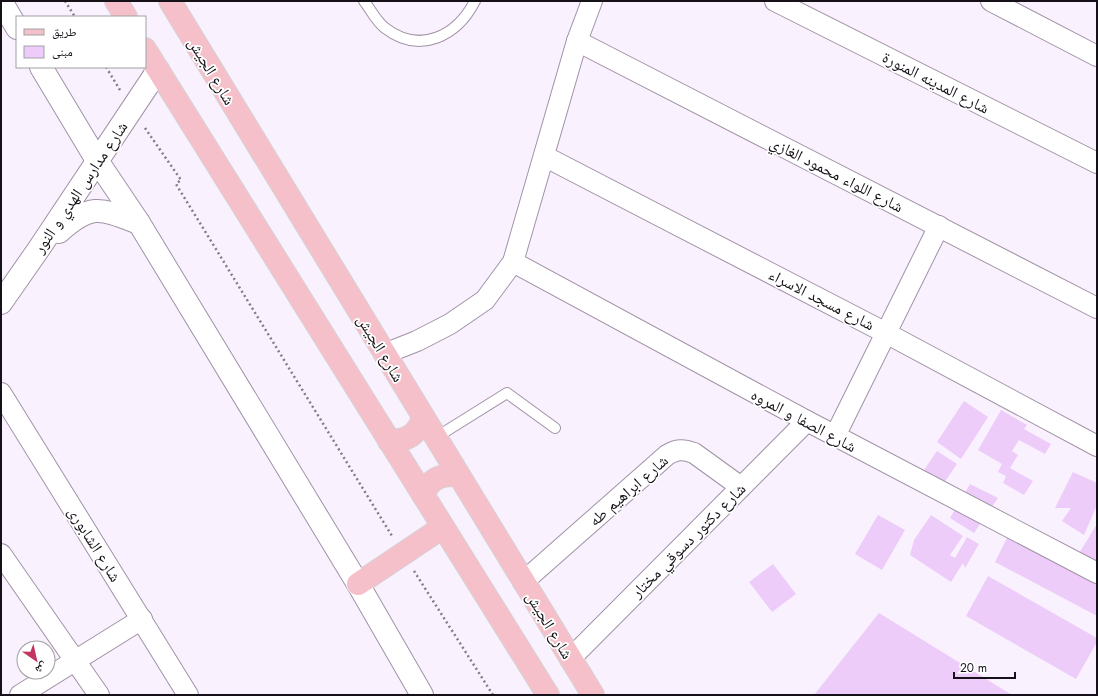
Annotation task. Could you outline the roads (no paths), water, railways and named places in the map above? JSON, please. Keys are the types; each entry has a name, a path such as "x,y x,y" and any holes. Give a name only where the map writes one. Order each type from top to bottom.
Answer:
{"main road":[{"path":"116,1 125,16"},
{"name":"شارع الجيش","path":"170,1 422,418 593,695"},
{"path":"146,51 548,695"},
{"path":"389,441 400,441 411,437 419,429 422,418"},
{"path":"422,495 427,485 436,478 446,474 458,475"},
{"path":"358,584 443,527"}],"street":[{"path":"1,1 16,26"},
{"path":"384,354 416,341 450,324 485,300 513,262 577,41 592,1"},
{"name":"شارع المدينه المنورة","path":"776,1 1097,164"},
{"path":"991,1 1097,56"},
{"name":"شارع اللواء محمود الغازي","path":"577,41 1097,308"},
{"path":"42,68 98,162 139,223 358,584 422,695"},
{"name":"شارع مدارس الهدي و النور","path":"1,303 98,162 158,70"},
{"name":"شارع مسجد الاسراء","path":"544,156 886,333 1097,446"},
{"path":"38,250 82,214 96,210 109,211 139,223"},
{"path":"835,436 939,226"},
{"name":"شارع الصفا و المروه","path":"513,262 806,422 1097,573"},
{"name":"شارع الشابورى","path":"1,393 188,695"},
{"name":"شارع دكتور دسوقي مختار","path":"570,659 806,422"},
{"name":"شارع ابراهيم طه","path":"523,582 667,455 676,450 685,450 694,454 741,487"},
{"path":"1,554 99,695"},
{"path":"20,695 142,619"}],"lane":[{"path":"364,1 384,27 394,34 418,40 443,35 454,29 463,21 475,1"},
{"path":"435,438 507,393 555,428"}]}
